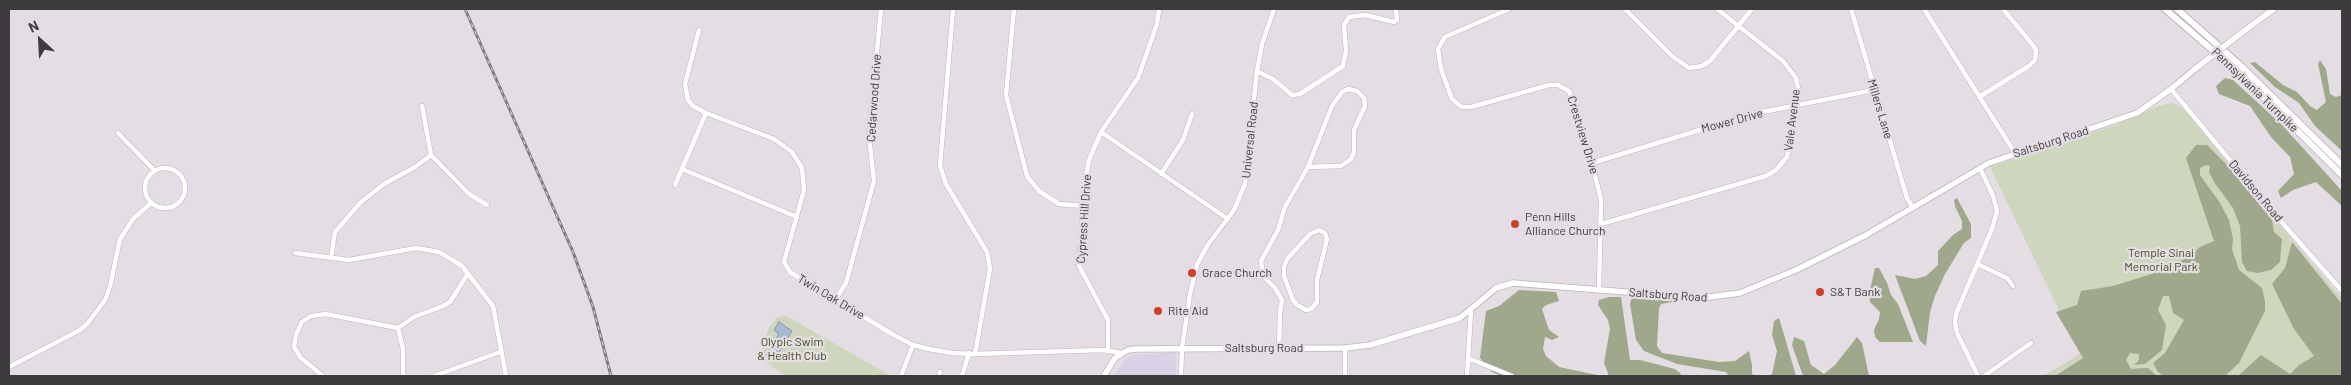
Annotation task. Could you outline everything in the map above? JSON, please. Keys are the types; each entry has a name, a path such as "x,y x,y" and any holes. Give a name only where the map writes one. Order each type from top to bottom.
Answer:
{"highway":[{"name":"Pennsylvania Turnpike","path":"2166,9 2246,80 2342,175"},
{"name":"Pennsylvania Turnpike","path":"2177,9 2241,66 2342,164"}],"main road":[{"name":"Saltsburg Road","path":"1122,353 1136,349 1345,348 1370,345 1445,324 1471,310 1491,291 1507,284 1702,298 1740,293 1796,270 1913,208 1980,168 2015,153 2119,121 2148,107 2274,9"},
{"path":"1104,376 1112,362 1122,353"}],"street":[{"name":"Cedarwood Drive","path":"835,300 846,283 874,181 869,136 881,9"},
{"path":"952,9 940,166 946,184 987,252 990,269 975,354"},
{"path":"1014,9 1006,95 1027,176 1039,191 1059,204 1084,206"},
{"name":"Cypress Hill Drive","path":"1108,351 1108,320 1079,266 1085,182 1090,160 1101,132 1138,78 1157,24 1160,9"},
{"name":"Universal Road","path":"1181,376 1182,348 1190,294 1197,265 1201,255 1228,220 1239,201 1245,184 1257,71 1262,44 1274,9"},
{"path":"1257,71 1273,79 1292,95 1300,94 1343,66 1346,51 1344,25 1349,17 1365,15 1394,22 1398,17 1396,9"},
{"name":"Crestview Drive","path":"1509,9 1498,16 1454,32 1442,40 1438,49 1439,56 1452,99 1462,106 1471,107 1549,84 1564,87 1569,91 1592,163 1601,200 1599,290"},
{"path":"1625,9 1672,56 1688,68 1702,66 1710,61 1752,9"},
{"name":"Vale Avenue","path":"1601,224 1772,173 1787,157 1796,106 1798,88 1796,78 1783,61 1740,25 1717,9"},
{"name":"Millers Lane","path":"1851,9 1907,198 1913,208"},
{"path":"1924,9 2015,153"},
{"path":"1979,97 2030,66 2035,60 2036,50 2003,9"},
{"name":"Twin Oak Drive","path":"699,30 686,77 685,92 693,106 706,113 774,139 792,152 799,160 804,180 797,217 784,262 790,272 913,344 951,353 1108,351 1122,353"},
{"name":"Davidson Road","path":"2171,89 2272,211 2342,290"},
{"path":"1279,348 1282,303 1275,288 1263,276 1261,261 1278,230 1285,208 1308,167 1327,115 1335,101 1345,90 1357,90 1364,98 1365,106 1354,130 1354,152 1351,159 1341,166 1308,167"},
{"name":"Mower Drive","path":"1592,163 1752,114 1874,90"},
{"path":"422,106 431,155 469,194 487,205"},
{"path":"675,185 706,113"},
{"path":"1161,174 1183,140 1192,114"},
{"path":"1101,132 1228,220"},
{"path":"118,133 154,170"},
{"path":"331,258 335,232 361,202 384,184 415,167 431,155"},
{"path":"1312,157 1319,166"},
{"path":"1978,376 1957,333 1955,322 1997,211 1993,196 1980,168"},
{"path":"171,169 182,177 185,188 182,199 170,207 158,207 151,203 145,194 144,187 146,179 154,170 171,169"},
{"path":"682,169 797,217"},
{"path":"9,367 80,330 88,323 105,300 110,287 120,239 133,219 151,203"},
{"path":"1316,230 1322,232 1326,236 1327,242 1319,270 1316,305 1306,310 1297,305 1293,300 1284,276 1285,262 1310,234 1316,230"},
{"path":"295,253 349,260 404,249 422,248 439,252 462,266 493,306 500,352 506,376"},
{"path":"1977,264 2007,278 2013,286"},
{"path":"323,376 301,358 294,347 296,335 302,322 311,316 326,314 398,328 414,317 450,302 468,274"},
{"path":"1282,303 1293,300"},
{"path":"1467,376 1471,310"},
{"path":"398,328 403,349 403,376"},
{"path":"901,376 913,344"},
{"path":"1984,376 2031,344"},
{"path":"1345,348 1345,376"},
{"path":"434,376 500,352"},
{"path":"962,376 969,353"},
{"path":"1468,358 1512,376"}],"shaded area":[{"path":"1176,352 1176,376 1114,376 1125,359 1133,355"}],"green space":[{"path":"2320,60 2326,69 2330,94 2336,97 2342,95 2342,151 2315,126 2299,103 2275,87 2250,63 2255,62 2283,85 2297,92 2310,106 2317,110 2326,102 2318,64"},
{"path":"2225,78 2233,80 2282,125 2342,191 2342,206 2316,182 2293,190 2281,198 2278,191 2294,174 2290,157 2271,137 2250,106 2219,94 2216,86"},
{"name":"Temple Sinai Memorial Park","path":"2173,103 2183,108 2342,299 2342,376 2043,376 2080,354 1990,167 2116,125 2158,106"},
{"path":"2196,145 2207,145 2227,165 2272,220 2274,232 2282,239 2280,262 2271,270 2257,273 2247,271 2242,262 2240,226 2233,208 2214,182 2209,172 2210,166 2206,165 2200,168 2200,175 2220,203 2229,220 2233,239 2232,249 2239,270 2262,288 2265,301 2265,311 2239,363 2226,375 2220,376 2164,376 2158,372 2153,363 2165,353 2184,320 2173,313 2169,296 2163,296 2158,310 2166,325 2162,350 2145,364 2134,365 2139,360 2139,354 2130,353 2126,360 2131,369 2148,368 2157,376 2055,376 2083,358 2056,312 2077,305 2081,291 2113,286 2149,275 2190,256 2200,247 2214,241 2186,158"},
{"path":"1957,198 1971,224 1971,238 1964,243 1945,274 1935,296 1930,312 1926,346 1920,341 1895,275 1915,279 1926,276 1938,265 1938,251 1953,235 1962,229 1962,221 1954,200"},
{"path":"2292,242 2342,304 2342,376 2238,376 2261,355 2290,374 2299,365 2314,356 2294,329 2272,284 2285,268"},
{"path":"1875,268 1879,268 1891,295 1898,304 1913,342 1880,342 1875,337 1874,330 1880,312 1870,302 1869,294"},
{"path":"1519,290 1556,292 1559,301 1546,305 1542,309 1549,330 1559,337 1552,340 1545,337 1543,349 1546,356 1559,367 1602,376 1502,376 1492,372 1480,358 1486,311 1499,306"},
{"path":"1609,297 1621,297 1630,360 1640,360 1675,369 1681,374 1680,376 1609,376 1604,363 1610,329 1608,320 1598,305 1599,300"},
{"path":"1632,297 1672,299 1672,302 1661,304 1659,309 1657,346 1662,353 1719,362 1735,361 1749,351 1752,374 1755,376 1729,376 1726,372 1677,364 1644,351 1636,340 1630,304"},
{"name":"Olypic Swim & Health Club","path":"785,315 891,376 786,376 761,359 760,355 768,329 776,318"},
{"path":"1779,318 1796,376 1769,376 1772,374 1777,351 1772,335 1774,321"},
{"path":"1794,337 1804,341 1811,365 1824,374 1835,365 1857,337 1862,343 1869,376 1803,376 1792,345"}],"water":[{"path":"779,322 792,331 774,360 766,355 779,334 774,330"}],"railway":[{"path":"465,9 573,252 593,307 611,376"}],"place":[{"name":"Penn Hills Alliance Church","path":"1515,224"},
{"name":"Grace Church","path":"1192,273"},
{"name":"S&T Bank","path":"1820,292"},
{"name":"Rite Aid","path":"1158,311"}]}
